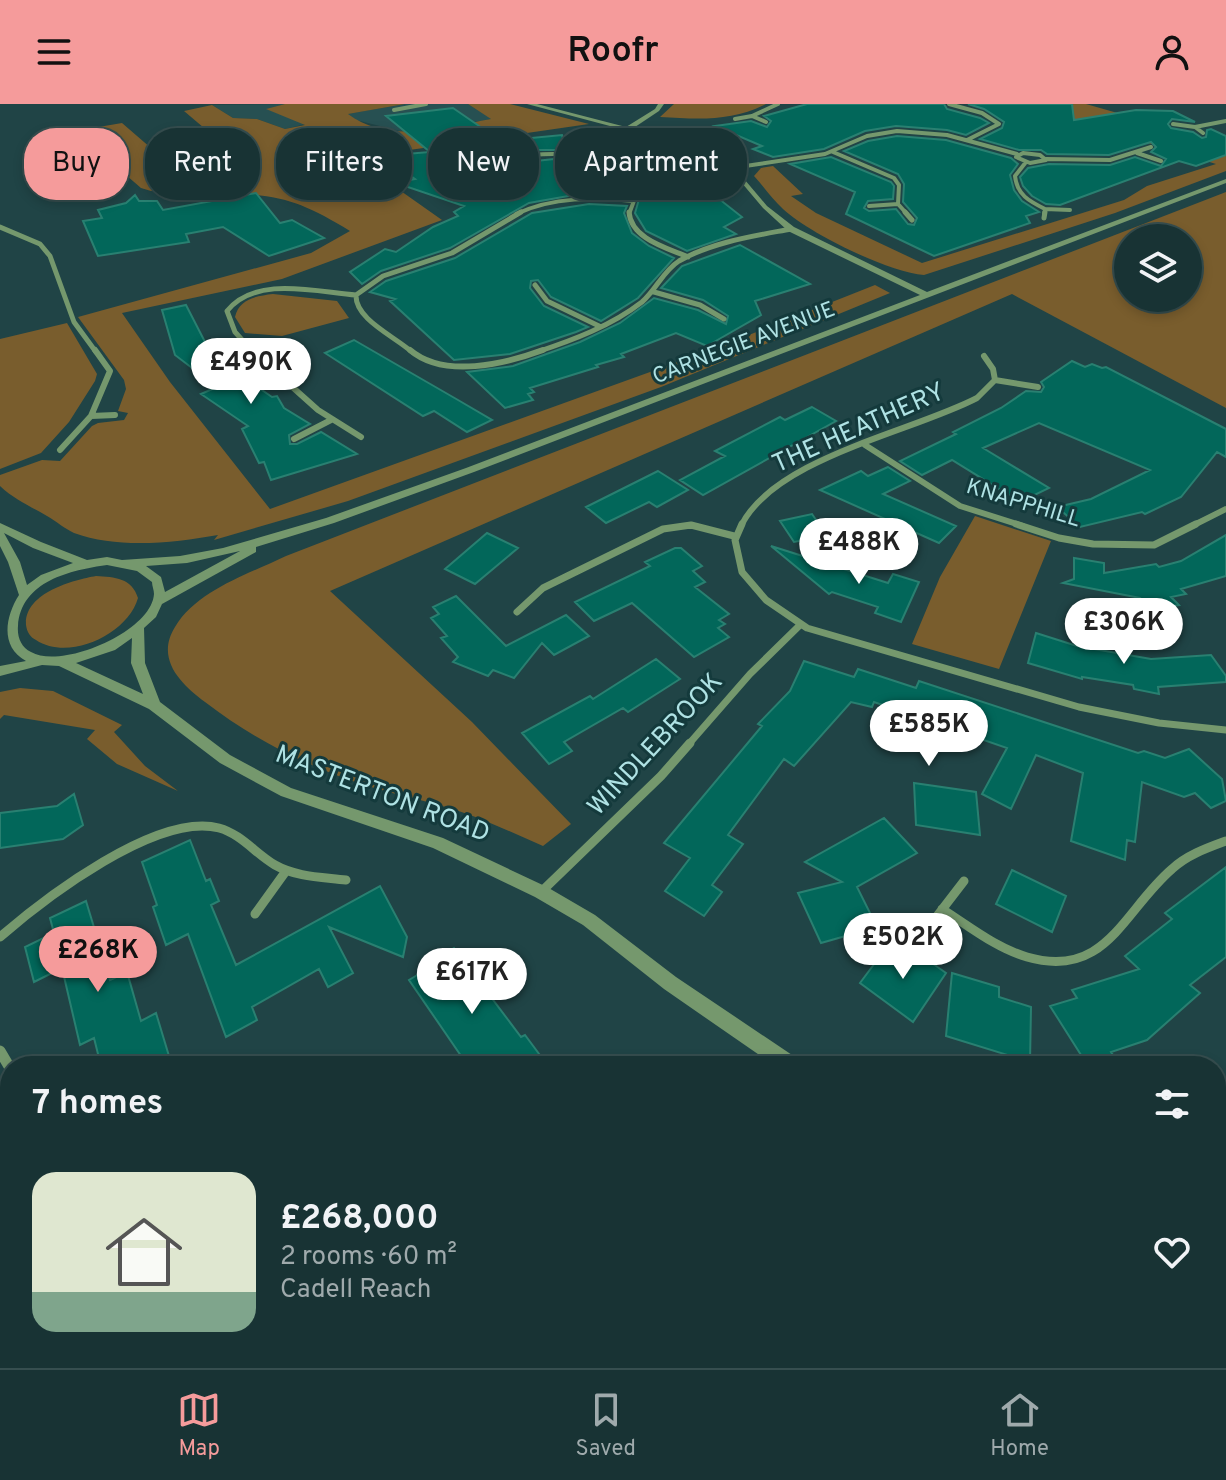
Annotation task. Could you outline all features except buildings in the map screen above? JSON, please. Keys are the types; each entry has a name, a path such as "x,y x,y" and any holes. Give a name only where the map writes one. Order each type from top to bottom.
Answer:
{"street":[{"path":"394,110 426,104"},
{"path":"530,104 623,128"},
{"path":"629,128 657,110 661,104"},
{"path":"735,119 752,116 778,104"},
{"path":"949,104 982,113 999,124 967,140"},
{"path":"752,116 766,122"},
{"path":"1173,124 1195,127 1226,121"},
{"path":"1195,127 1203,133"},
{"path":"747,166 833,152 867,136 887,132 930,132 1017,154 1036,154 1046,159 1110,160 1151,147"},
{"path":"833,152 894,178 899,185 898,204 912,220"},
{"path":"1137,153 1161,161"},
{"path":"1017,154 1017,159 1026,162 1046,159"},
{"path":"539,155 581,156 632,176 640,188 629,212 634,226 657,243 688,257"},
{"path":"1026,162 1015,176 1016,189 1023,198 1045,209 1070,210"},
{"name":"CARNEGIE AVENUE","path":"85,564 185,559 274,538 470,470 1226,181"},
{"path":"747,186 765,207 791,229 926,295"},
{"path":"634,201 575,199 541,204 512,216 447,255 370,281 356,295 355,306 362,316 392,334 417,356 448,365 501,360 546,348 623,314 654,292 666,271 688,257 791,229"},
{"path":"869,206 898,204"},
{"path":"1044,218 1045,209"},
{"path":"0,227 40,244 50,256 74,322 110,371 91,416 60,450"},
{"path":"535,285 547,301 599,326"},
{"path":"356,295 275,289 237,299 227,311 228,319 242,342 282,377 292,390 331,420 361,437"},
{"path":"654,292 700,305 724,319"},
{"path":"984,356 993,369 995,380 1038,387"},
{"name":"THE HEATHERY","path":"734,536 747,512 779,484 973,400 995,380"},
{"path":"91,416 115,415"},
{"path":"294,439 331,420"},
{"name":"KNAPPHILL","path":"865,445 960,506 1059,538 1093,544 1154,545 1226,509"},
{"path":"517,612 543,588 663,529 691,525 734,536 736,562 745,576 766,599 800,625 1079,707 1159,723 1226,730"},
{"path":"0,526 85,564"},
{"path":"0,535 14,562 23,592"},
{"name":"CARNEGIE AVENUE","path":"159,601 199,576 274,538"},
{"path":"0,671 104,652 139,630 159,601 160,587 154,576 126,563"},
{"path":"41,662 11,652 3,642 0,630 2,619 23,592 52,574 85,564"},
{"name":"WINDLEBROOK","path":"541,892 661,776 759,664 800,625"},
{"path":"139,630 138,663 154,705"},
{"name":"MASTERTON ROAD","path":"61,662 154,705 225,759 286,792 438,843 541,892 589,920 670,983 776,1056"},
{"path":"0,937 37,907 86,875 150,837 168,831 215,827 241,838 286,871 346,880"},
{"path":"942,909 1026,957 1076,963 1100,950 1141,899 1174,866 1226,841"},
{"path":"255,914 286,871"},
{"path":"924,933 964,881"}],"shaded area":[{"path":"285,104 267,109 306,124 282,128 257,119 233,118 212,105"},
{"path":"285,104 405,104 348,114 378,128 290,128 305,125 266,109"},
{"path":"405,104 468,104 492,119 412,132 412,128 388,128 356,120 347,114"},
{"path":"468,104 510,104 589,124 539,131 539,128 442,128 491,119"},
{"path":"674,104 766,104 727,117 660,117"},
{"path":"1022,104 1086,104 1226,144 1226,171 1115,213 924,275 871,259 811,229 783,209 754,176 761,168 773,166 803,194 791,196 816,213 922,263 1124,200 1147,186 1216,164"},
{"path":"212,105 233,118 257,119 282,128 276,128 276,198 260,196 260,128 204,128 184,111"},
{"path":"122,123 128,128 93,128"},
{"path":"129,129 145,143 145,189 129,178"},
{"path":"428,130 428,147 412,150 412,131"},
{"path":"1226,192 1226,408 1012,294 330,591 472,722 571,824 543,846 470,815 371,787 305,762 264,741 196,695 180,679 169,660 170,639 175,627 196,603 225,584 286,556 1114,235 1114,312 1202,312 1202,224 1143,224"},
{"path":"412,199 442,220 282,279 122,313 170,382 270,509 711,350 875,285 890,293 661,387 348,501 214,540 218,535 127,543 91,538 71,531 0,486 0,475 42,460 60,461 92,426 124,420 128,413 118,411 126,389 124,380 78,317 311,253 350,231 317,212 283,200"},
{"path":"273,294 337,301 349,318 282,336 245,333 235,317 240,306 255,297"},
{"path":"67,323 97,374 95,381 69,422 41,453 0,469 0,339"},
{"path":"975,516 1051,541 999,669 912,644 940,577"},
{"path":"96,576 122,580 135,591 138,598 122,623 96,641 80,646 49,646 30,636 26,625 27,614 41,596 63,585"},
{"path":"20,688 53,691 122,725 114,732 145,766 178,791 117,764 87,739 95,730 4,715 0,719 0,692"}]}
